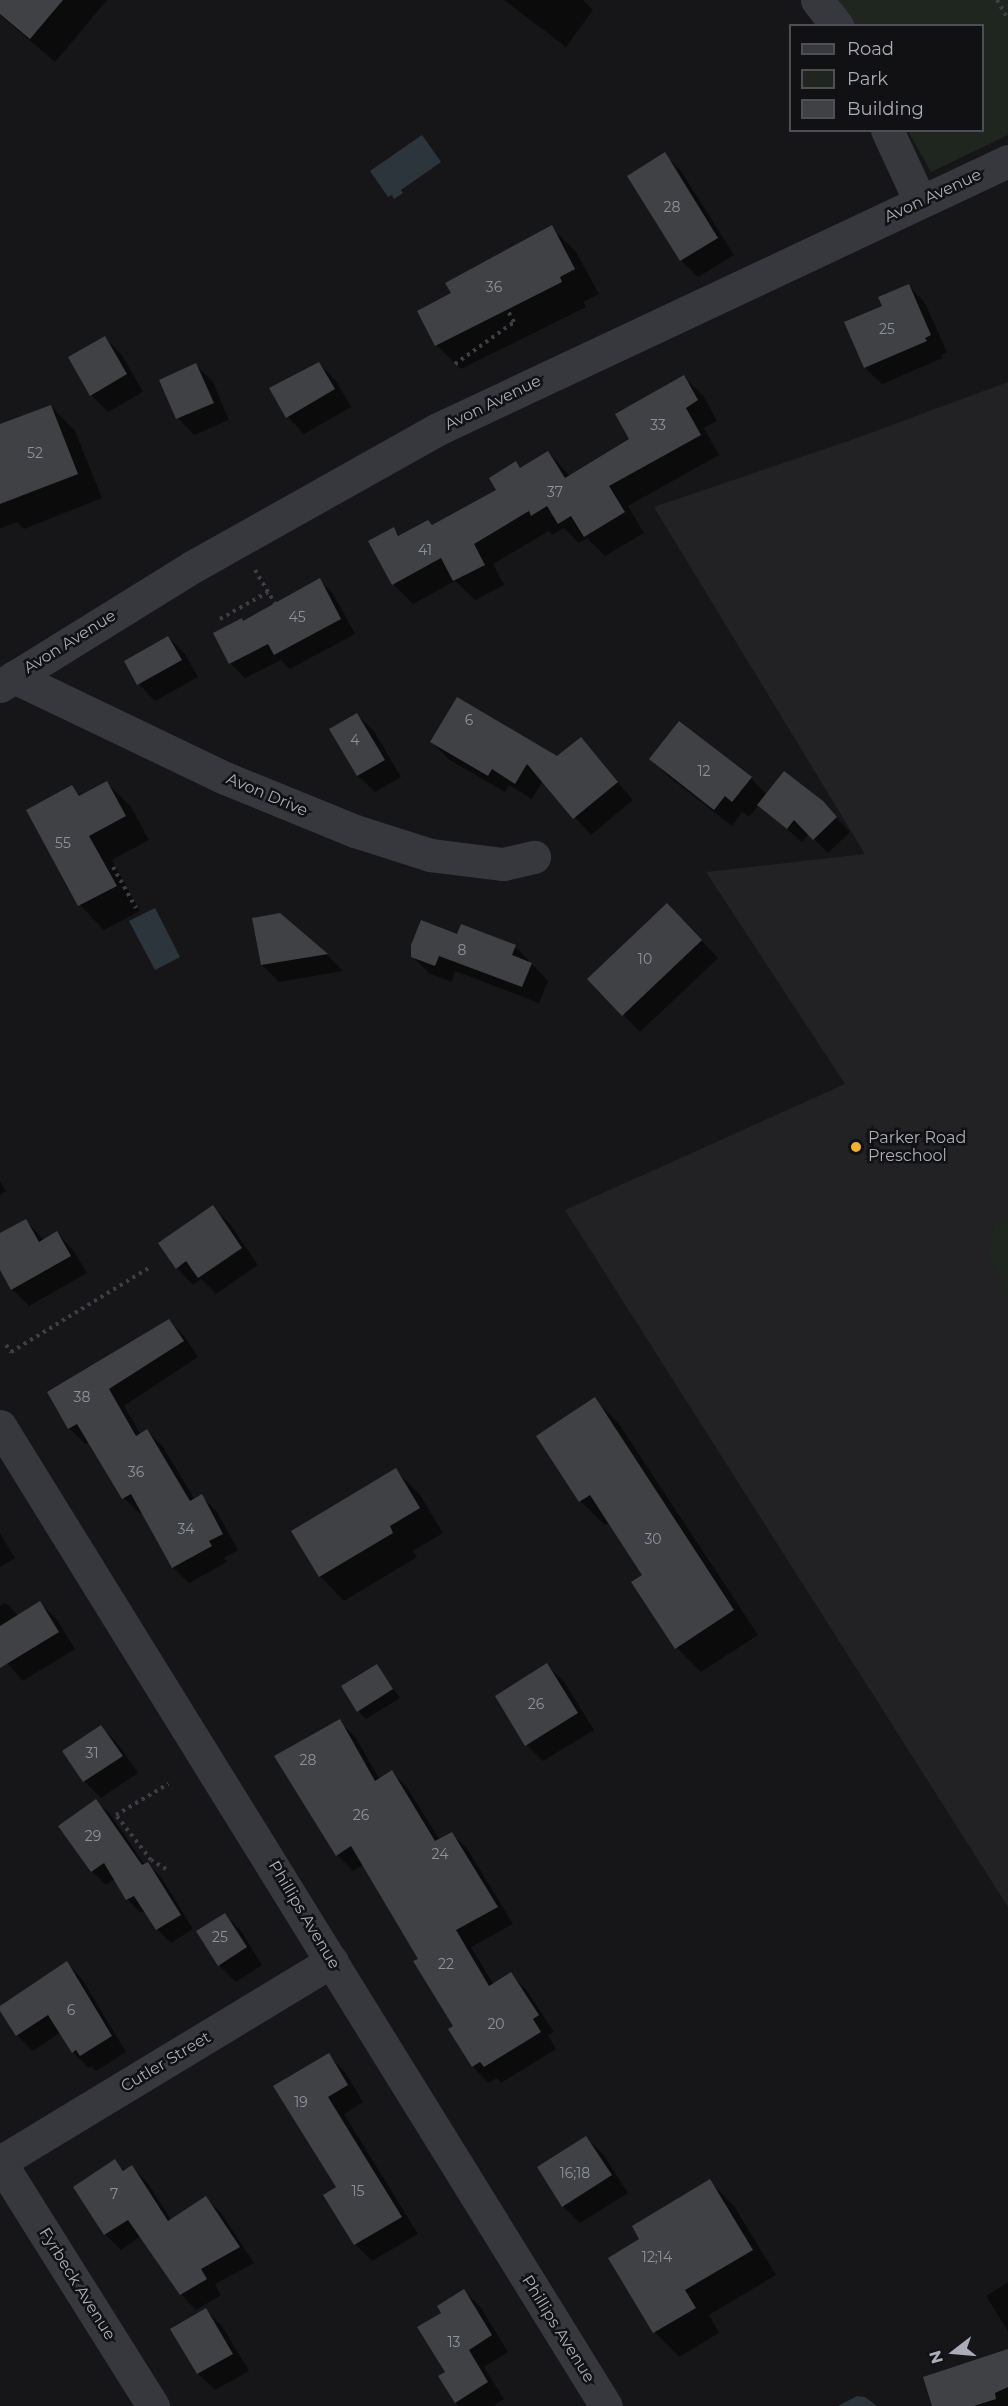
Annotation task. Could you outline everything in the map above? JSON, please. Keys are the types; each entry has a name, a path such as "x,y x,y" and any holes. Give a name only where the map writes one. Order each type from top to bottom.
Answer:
{"street":[{"path":"817,0 835,24"},
{"path":"888,132 920,201"},
{"name":"Avon Avenue","path":"7,681 192,567 438,429 1008,161"},
{"name":"Avon Drive","path":"7,681 240,785 355,831 436,856 503,864 534,857"},
{"name":"Phillips Avenue","path":"0,1426 606,2406"},
{"name":"Cutler Street","path":"0,2162 332,1961"},
{"name":"Fyrbeck Avenue","path":"0,2162 153,2406"}],"path":[{"path":"997,0 1008,19"},
{"path":"455,364 514,321 508,312"},
{"path":"220,619 268,592"},
{"path":"112,867 136,908"},
{"path":"6,1345 10,1352 25,1345 150,1267"},
{"path":"166,1869 151,1860 116,1815 168,1784"}],"shaded area":[{"path":"422,135 441,162 401,190 403,193 394,199 392,195 388,197 370,171"},
{"name":"Parker Road Preschool","path":"1008,382 1008,1907 565,1210 845,1084 706,872 865,854 654,507 857,438"},
{"path":"155,908 180,957 155,970 129,921"},
{"path":"857,2396 865,2397 877,2406 838,2406"}],"green space":[{"path":"837,0 1008,0 1008,135 931,172 909,132 984,132 984,24 850,24"},
{"path":"1008,1213 1008,1300 997,1269 988,1256 994,1225"}],"building":[{"path":"0,0 63,0 30,39 0,14"},
{"path":"665,152 718,238 680,261 627,176"},
{"path":"552,225 575,269 560,277 562,282 435,346 417,311 451,293 445,283"},
{"path":"909,284 931,335 925,338 927,341 864,368 844,322 882,306 878,297"},
{"path":"105,336 127,374 90,396 68,357"},
{"path":"319,362 335,389 286,418 269,388"},
{"path":"196,363 214,403 176,419 159,380"},
{"path":"684,375 698,400 686,408 701,435 609,486 625,512 584,537 571,516 558,524 547,506 531,516 529,511 474,544 485,565 453,581 441,558 392,585 368,541 394,527 398,536 428,520 432,525 496,490 489,478 516,461 520,468 548,451 565,478 629,439 615,414"},
{"path":"51,405 78,474 0,504 0,424"},
{"path":"320,578 341,619 274,655 268,644 229,664 213,633 242,618 243,621"},
{"path":"168,636 182,660 137,685 124,661"},
{"path":"457,697 557,756 581,737 618,782 573,819 527,764 515,784 492,769 488,776 430,742"},
{"path":"357,713 385,760 357,776 329,729"},
{"path":"679,721 752,777 732,802 725,796 714,810 649,759"},
{"path":"784,771 823,801 837,817 813,840 794,820 787,829 757,805"},
{"path":"107,781 126,816 89,836 117,886 78,906 26,810 72,785 79,796"},
{"path":"667,903 702,940 622,1016 587,979"},
{"path":"280,913 328,954 261,965 252,918"},
{"path":"421,920 457,934 461,924 516,945 512,955 532,963 522,987 439,956 435,966 411,957 411,945"},
{"path":"213,1205 242,1248 198,1278 186,1261 176,1269 158,1243"},
{"path":"26,1219 39,1242 57,1231 71,1256 11,1290 0,1270 0,1233"},
{"path":"169,1319 184,1341 109,1389 136,1436 147,1429 190,1501 202,1494 223,1534 209,1541 212,1546 172,1568 131,1494 122,1499 77,1424 68,1429 47,1392"},
{"path":"595,1397 734,1610 675,1649 631,1582 642,1575 590,1495 579,1502 536,1436"},
{"path":"396,1468 420,1508 390,1526 393,1533 319,1577 291,1531"},
{"path":"40,1601 59,1632 0,1668 0,1626"},
{"path":"547,1663 578,1713 525,1746 495,1696"},
{"path":"377,1664 393,1689 357,1712 341,1686"},
{"path":"340,1719 375,1781 392,1770 435,1841 452,1832 498,1907 456,1930 489,1986 511,1972 539,2015 533,2019 541,2032 484,2067 480,2062 472,2067 448,2029 453,2026 413,1961 418,1959 351,1846 336,1856 274,1756"},
{"path":"101,1725 123,1756 83,1782 62,1751"},
{"path":"96,1799 142,1865 148,1862 181,1915 156,1930 134,1896 126,1900 104,1863 91,1872 58,1826"},
{"path":"225,1913 247,1947 218,1966 196,1931"},
{"path":"67,1961 112,2036 80,2056 76,2050 72,2053 48,2015 16,2036 0,2011 0,2006"},
{"path":"329,2053 348,2085 328,2097 402,2217 354,2245 323,2195 336,2187 273,2086"},
{"path":"586,2136 612,2175 562,2207 537,2167"},
{"path":"115,2159 123,2171 132,2165 168,2221 206,2196 240,2247 201,2269 207,2279 180,2295 128,2220 104,2235 73,2187"},
{"path":"710,2179 753,2250 685,2290 696,2308 653,2333 608,2258 639,2239 632,2226"},
{"path":"464,2289 492,2335 469,2350 488,2382 455,2403 438,2376 445,2372 417,2327 441,2313 437,2306"},
{"path":"206,2308 233,2354 197,2374 170,2329"},
{"path":"1008,2349 1008,2387 995,2393 996,2399 974,2406 932,2406 923,2377"}],"place":[{"name":"Parker Road Preschool","path":"856,1147"}]}
